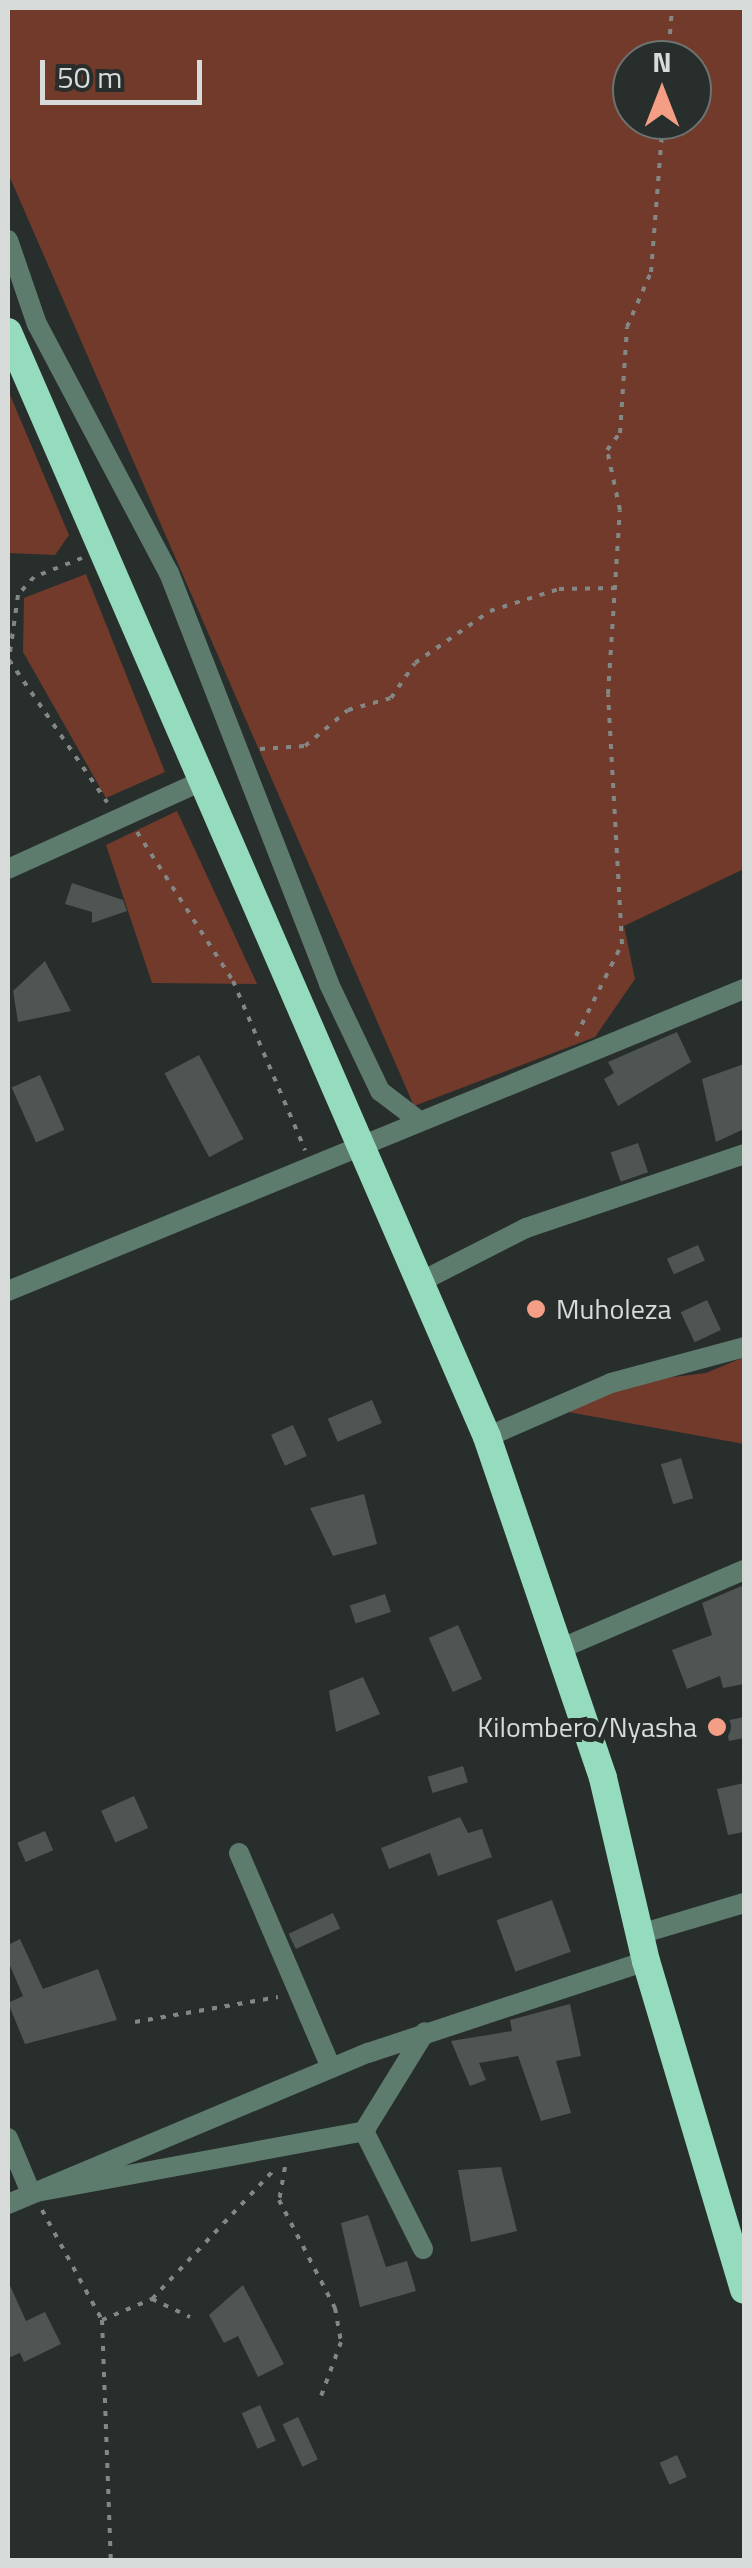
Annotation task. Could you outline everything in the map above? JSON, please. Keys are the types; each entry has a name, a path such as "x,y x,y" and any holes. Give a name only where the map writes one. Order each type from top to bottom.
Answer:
{"highway":[{"path":"8,332 198,783 487,1437 562,1648 643,1947 744,2290"}],"street":[{"path":"8,240 37,324 169,574 243,751 338,1002 380,1091 418,1120"},
{"path":"8,868 125,812 198,783"},
{"path":"8,1291 359,1152 418,1120 744,989"},
{"path":"418,1283 526,1228 744,1154"},
{"path":"487,1437 611,1383 744,1347"},
{"path":"562,1648 744,1570"},
{"path":"239,1853 331,2068"},
{"path":"8,2204 331,2068 643,1947 744,1903"},
{"path":"31,2194 364,2132 426,2032"},
{"path":"364,2132 423,2249"},
{"path":"8,2138 31,2194"}],"path":[{"path":"670,40 672,8"},
{"path":"574,1057 578,1024 608,987 622,944 608,694 619,588 620,510 607,450 620,433 627,327 651,272 661,140"},
{"path":"100,550 34,577 8,616 9,660 74,764 125,812 232,981 313,1168"},
{"path":"243,751 306,746 348,710 391,698 415,662 490,611 560,589 619,588"},
{"path":"135,2022 299,1992"},
{"path":"102,2320 152,2299 288,2147"},
{"path":"288,2147 279,2200 335,2308 341,2342 320,2398"},
{"path":"31,2194 102,2320 110,2560"},
{"path":"152,2299 190,2317"}],"shaded area":[{"path":"8,8 744,8 744,869 624,926 635,979 595,1037 414,1106 8,173"},
{"path":"8,390 69,535 55,555 8,553"},
{"path":"86,574 165,772 106,798 23,652 24,598"},
{"path":"177,811 257,984 152,983 106,845"},
{"path":"744,1357 744,1444 557,1410 640,1381 706,1373"}],"building":[{"path":"72,883 123,900 127,911 92,923 92,912 65,904"},
{"path":"45,961 71,1011 18,1022 13,991"},
{"path":"677,1032 691,1062 618,1106 604,1079 614,1073 608,1062"},
{"path":"199,1055 244,1139 209,1157 165,1073"},
{"path":"744,1064 744,1129 716,1142 702,1079"},
{"path":"40,1075 64,1130 36,1142 12,1088"},
{"path":"638,1143 648,1172 621,1182 611,1152"},
{"path":"698,1245 705,1261 674,1274 667,1259"},
{"path":"707,1300 721,1330 695,1342 681,1312"},
{"path":"372,1400 382,1423 338,1442 328,1419"},
{"path":"293,1425 307,1456 285,1466 271,1435"},
{"path":"681,1458 693,1498 673,1504 661,1464"},
{"path":"364,1494 377,1544 333,1556 310,1508"},
{"path":"744,1585 744,1684 723,1688 720,1676 687,1689 672,1650 712,1635 702,1603"},
{"path":"385,1594 391,1612 356,1624 350,1605"},
{"path":"458,1625 482,1679 453,1692 429,1638"},
{"path":"363,1677 380,1714 336,1732 329,1691"},
{"path":"744,1717 744,1738 729,1741 725,1721"},
{"path":"463,1766 468,1782 433,1793 428,1777"},
{"path":"744,1783 744,1832 728,1835 717,1789"},
{"path":"134,1796 148,1828 115,1843 101,1811"},
{"path":"460,1817 468,1833 482,1829 492,1857 438,1876 430,1853 389,1869 381,1848"},
{"path":"45,1831 53,1850 26,1862 17,1843"},
{"path":"552,1900 571,1952 515,1972 497,1920"},
{"path":"333,1913 340,1928 296,1949 289,1934"},
{"path":"20,1939 43,1989 98,1969 117,2020 25,2044 8,2003 23,1996 8,1961 8,1945"},
{"path":"570,2004 581,2056 556,2061 571,2113 541,2121 518,2056 479,2063 486,2080 470,2086 451,2041 512,2031 510,2020"},
{"path":"501,2167 517,2231 471,2242 458,2170"},
{"path":"368,2215 386,2267 407,2261 416,2291 360,2307 341,2223"},
{"path":"8,2281 26,2321 45,2312 61,2344 24,2362 20,2353 8,2358"},
{"path":"243,2285 284,2364 258,2377 238,2336 224,2343 209,2315"},
{"path":"260,2405 276,2441 258,2449 242,2413"},
{"path":"298,2417 318,2460 302,2467 283,2424"},
{"path":"677,2455 687,2477 669,2485 660,2463"}],"place":[{"name":"Muholeza","path":"536,1309"},
{"name":"Kilombero/Nyasha","path":"717,1727"}]}
